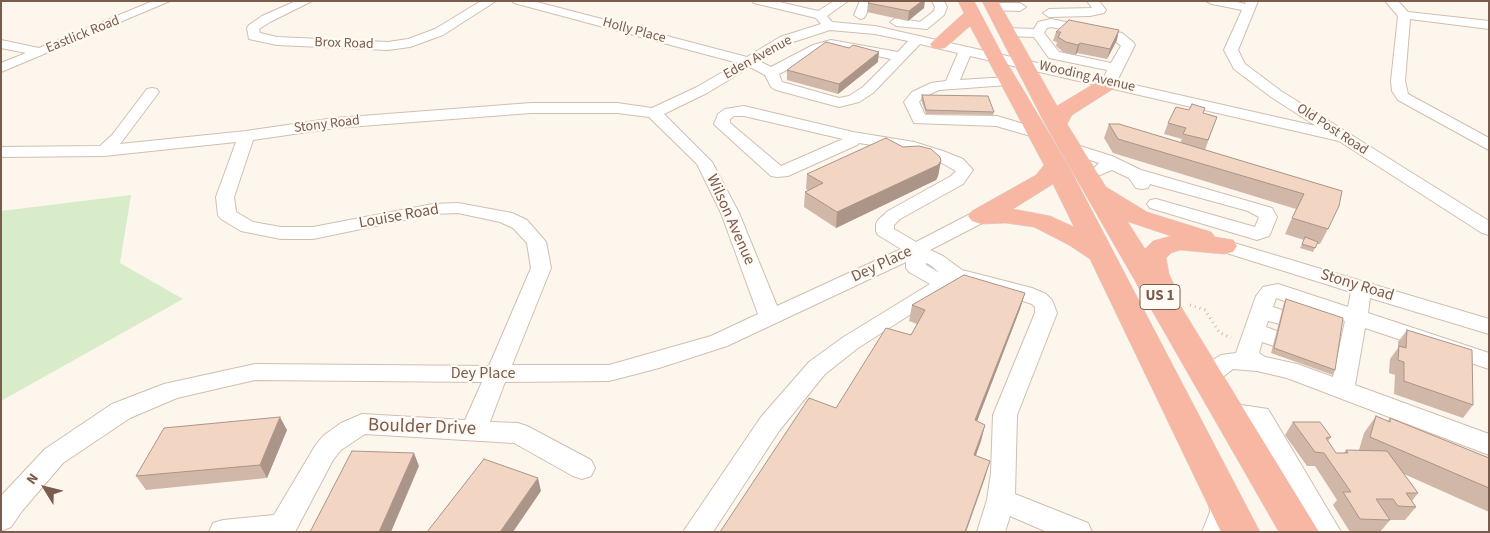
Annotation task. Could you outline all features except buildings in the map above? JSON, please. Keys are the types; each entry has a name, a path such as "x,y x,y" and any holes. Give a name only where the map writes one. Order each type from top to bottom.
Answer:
{"highway":[{"name":"US 1","path":"991,4 1007,32 1008,66"},
{"name":"US 1","path":"970,8 1008,66 1063,157 1100,254 1241,532"},
{"path":"939,44 970,8"},
{"path":"1047,129 1064,110 1112,76"},
{"name":"US 1","path":"1063,157 1097,176 1184,317 1208,377 1300,532"},
{"path":"982,216 1044,180 1063,157"},
{"path":"1097,176 1138,216 1154,213 1224,246"},
{"path":"982,216 1006,214 1041,221 1078,239 1100,254"},
{"path":"1184,317 1155,274 1152,257 1162,247 1179,242 1224,246"}],"street":[{"name":"Eastlick Road","path":"1,68 164,1"},
{"name":"Brox Road","path":"306,1 266,19 253,28 254,36 277,41 388,46 410,43 439,32 490,1"},
{"name":"Holly Place","path":"518,1 549,4 751,62 771,73 776,84 781,87 839,103 854,99 868,90 918,40"},
{"name":"Wooding Avenue","path":"758,1 846,26 966,50 1008,66 1112,76 1343,137"},
{"name":"Eden Avenue","path":"654,112 702,90 785,40 825,21 842,1"},
{"path":"846,26 860,15 867,1"},
{"path":"860,15 923,26 940,12 941,7 938,1"},
{"path":"1007,32 1031,15 1100,10 1093,1"},
{"path":"1212,1 1251,5"},
{"path":"1391,1 1404,15 1489,25"},
{"path":"991,4 1031,15 1056,23 1122,39 1128,45 1112,76 1054,55 1031,15"},
{"name":"Old Post Road","path":"1251,5 1230,50 1240,66 1276,94 1489,229"},
{"path":"1404,15 1398,81 1399,91 1403,97 1414,104 1489,145"},
{"path":"1,44 40,52"},
{"path":"771,73 818,48 831,44 901,57"},
{"path":"951,85 966,50"},
{"path":"1008,66 951,85 936,86 917,95 911,102 919,120 997,121 1047,129"},
{"path":"104,151 118,138 152,92"},
{"name":"Stony Road","path":"1,152 104,151 246,136 335,123 521,109 617,108 654,112"},
{"name":"Wilson Avenue","path":"654,112 704,162 730,213 770,316"},
{"path":"854,137 851,142 782,172 777,172 722,124 723,117 730,112 744,112 854,137 914,147 957,163 964,170 957,180 894,215 885,224 885,232 915,250 916,268 951,280"},
{"name":"Louise Road","path":"246,136 225,197 227,215 248,228 281,233 313,232 433,209 458,208 488,212 520,224 536,242 540,268 498,374"},
{"path":"1097,176 1135,174 1254,207 1266,212 1268,217 1262,232 1257,234 1154,213 1135,174"},
{"name":"Dey Place","path":"1,519 12,503 54,456 121,411 172,390 255,372 609,373 718,341 915,250 982,216"},
{"name":"Stony Road","path":"1224,246 1489,327"},
{"path":"697,532 770,424 798,388 817,368 850,343 951,280 967,276 1039,299 1045,305 1046,313 1005,415 1004,473 1001,500 991,532"},
{"path":"1342,390 1341,362 1344,339 1356,316 1362,288"},
{"path":"1208,377 1217,368 1230,362 1258,335 1266,296 1270,292 1278,291 1489,361"},
{"path":"1258,335 1278,369 1289,370 1489,445"},
{"path":"474,430 498,374"},
{"path":"1228,412 1259,416 1327,532"},
{"name":"Boulder Drive","path":"281,529 324,453 332,443 362,424 518,433 582,468"},
{"path":"1216,532 1224,512 1221,492"},
{"path":"1001,500 1078,532"},
{"path":"223,532 281,529"}],"path":[{"path":"1184,317 1205,310 1220,332 1258,335"}],"green space":[{"path":"131,195 120,263 183,299 1,401 1,211"}]}
